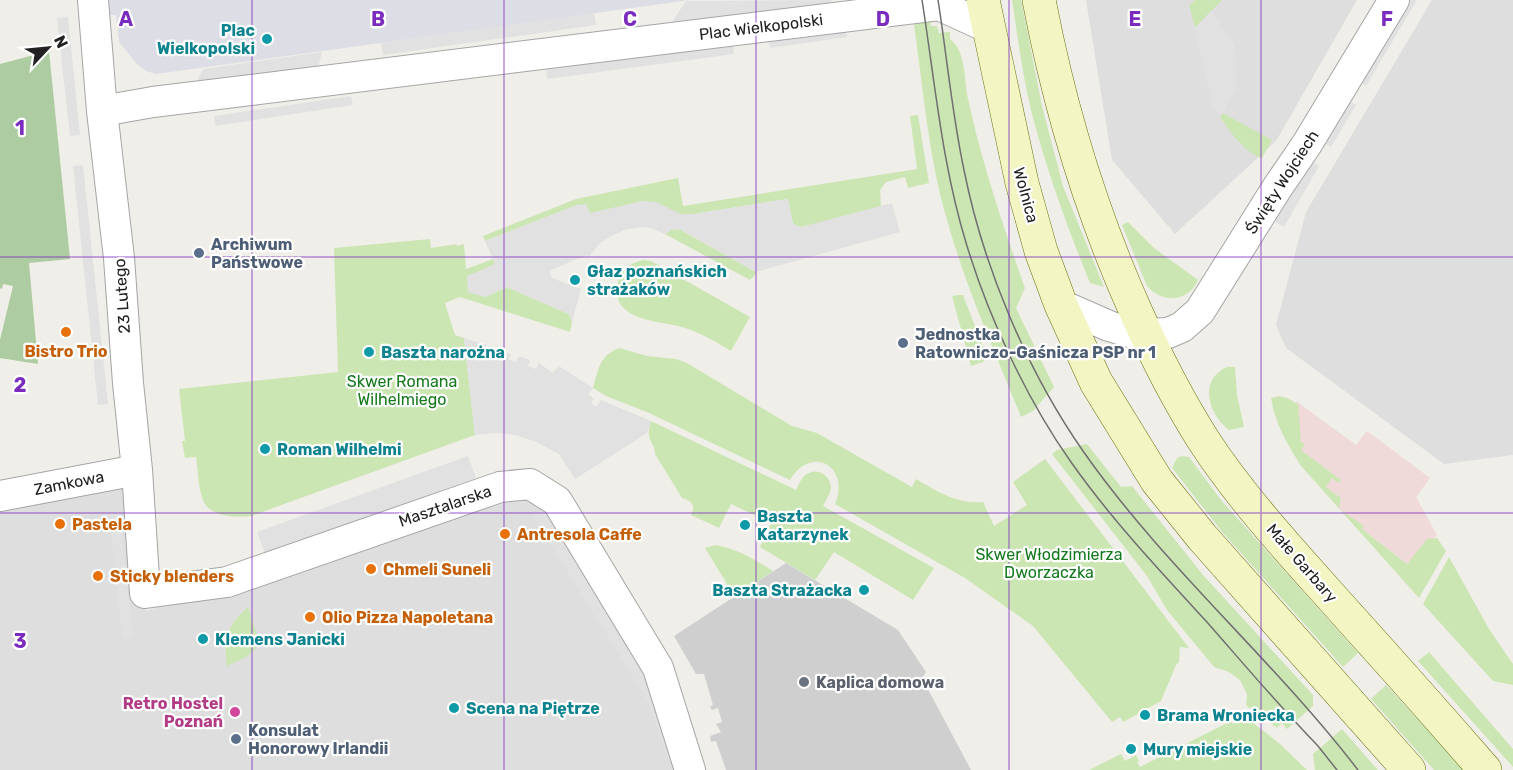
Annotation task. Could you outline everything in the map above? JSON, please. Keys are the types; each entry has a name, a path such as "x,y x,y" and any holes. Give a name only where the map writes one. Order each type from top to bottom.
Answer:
{"street":[{"name":"23 Lutego","path":"93,0 138,470 145,593"},
{"path":"1039,0 1052,66 1076,155 1116,267 1146,334"},
{"name":"Święty Wojciech","path":"1061,305 1109,326 1146,334 1168,333 1182,327 1200,311 1313,134 1394,0"},
{"name":"Plac Wielkopolski","path":"102,111 153,102 939,5 985,13"},
{"name":"Wolnica","path":"985,13 1022,183 1041,251 1061,305 1096,382 1157,481 1202,537 1408,770"},
{"name":"Małe Garbary","path":"1146,334 1174,392 1205,441 1247,499 1485,770"},
{"name":"Zamkowa","path":"0,496 138,470"},
{"name":"Masztalarska","path":"145,593 227,582 500,487 530,484 557,501 658,668 690,770"}],"shaded area":[{"name":"Plac Wielkopolski","path":"108,0 690,0 156,74 146,71 137,64 119,42 116,15 110,15"},
{"path":"832,0 829,5 668,28 686,1"},
{"path":"1086,0 1357,0 1276,141 1175,234 1112,160"},
{"path":"1405,0 1417,0 1366,86 1357,80"},
{"path":"1432,0 1513,0 1513,455 1444,464 1286,348 1276,325 1306,212"},
{"path":"1211,11 1235,45 1236,89 1220,117 1211,102 1195,28"},
{"path":"594,13 596,25 383,55 381,43"},
{"path":"68,17 80,135 70,136 57,18"},
{"path":"845,27 847,37 770,48 768,39"},
{"path":"733,44 734,54 547,79 546,70"},
{"path":"322,52 316,76 191,94 203,69"},
{"path":"351,96 353,105 215,126 214,116"},
{"path":"1346,99 1356,105 1331,147 1321,141"},
{"path":"1310,160 1319,166 1284,227 1274,221"},
{"path":"83,165 108,404 98,405 73,166"},
{"path":"788,199 793,224 801,227 892,203 900,232 756,272 679,229 665,234 651,228 640,227 625,230 599,244 589,257 587,255 551,270 552,278 581,289 572,322 569,314 507,287 485,297 468,292 467,276 495,264 485,241 577,205 586,204 590,213 643,201 656,202 681,214 693,214"},
{"path":"464,338 487,345 484,351 492,354 495,348 511,354 509,359 516,362 519,356 530,360 528,366 536,369 539,363 553,373 559,366 593,388 588,394 594,399 591,403 596,407 601,400 651,421 647,433 575,479 559,454 534,441 515,435 496,433 475,435"},
{"path":"1296,401 1356,445 1367,431 1430,478 1416,497 1437,535 1407,564 1362,529 1363,526 1339,509 1341,498 1325,487 1332,478 1341,480 1300,450"},
{"path":"468,456 476,478 265,554 257,532"},
{"path":"137,469 146,611 549,480 698,770 0,770 0,496"},
{"path":"544,509 647,676 679,758 669,761 647,700 533,516"},
{"path":"119,511 133,638 122,639 109,512"},
{"path":"786,563 898,630 926,672 922,678 971,770 726,770 716,741 711,742 710,736 721,732 716,724 722,722 718,708 712,710 710,707 713,705 704,674 696,674 674,636"}],"green space":[{"path":"1012,0 1021,0 1042,106 1063,186 1104,287 1090,283 1045,160 1026,89"},
{"path":"1195,0 1222,0 1195,28 1189,5"},
{"path":"913,18 930,19 931,26 937,26 939,33 950,32 950,39 959,50 980,147 1025,288 1016,308 1054,387 1033,411 1021,417 972,295 940,195"},
{"path":"49,51 70,259 29,263 38,364 0,358 0,340 13,286 3,284 2,289 0,288 0,64"},
{"path":"1223,113 1272,140 1262,158 1250,152 1238,141 1220,117"},
{"path":"918,115 929,183 908,188 905,177 886,182 880,190 881,207 801,228 793,224 788,199 693,214 681,214 643,201 590,214 577,205 485,241 483,236 576,199 678,178 683,206 917,169 910,116"},
{"path":"1128,222 1154,248 1198,280 1188,293 1175,298 1167,298 1153,292 1147,286 1122,225"},
{"path":"679,229 756,274 750,280 665,234"},
{"name":"Skwer Romana Wilhelmiego","path":"430,239 431,248 464,244 466,269 493,259 495,264 485,297 507,287 569,314 572,322 570,332 460,297 445,303 455,335 464,338 475,435 251,516 224,515 206,506 201,495 196,457 185,458 179,389 338,372 334,248"},
{"path":"651,261 750,317 731,351 691,330 651,321 629,312 621,305 617,295 621,273 635,262"},
{"path":"963,295 987,357 983,362 971,366 952,296"},
{"name":"Skwer Włodzimierza Dworzaczka","path":"619,348 687,363 792,426 817,433 912,487 916,479 956,499 983,502 994,526 1027,505 1013,482 1045,459 1189,648 1180,647 1179,662 1161,701 1123,722 1120,717 1112,722 1033,626 965,578 835,504 839,491 838,479 826,464 808,463 799,469 790,480 593,388 604,359"},
{"path":"1227,367 1235,367 1237,395 1244,427 1229,430 1216,415 1209,397 1212,380"},
{"path":"1279,396 1298,404 1301,442 1305,445 1301,450 1341,480 1339,483 1332,478 1326,487 1341,498 1339,509 1301,466 1286,441 1275,416 1271,398"},
{"path":"651,421 796,490 805,475 815,471 823,474 829,479 831,488 823,506 934,568 913,600 834,552 815,580 760,547 771,523 731,504 719,528 691,515 692,504 682,498 655,454 649,437"},
{"path":"1087,444 1121,487 1132,486 1203,575 1313,695 1313,706 1287,729 1282,723 1277,728 1246,705 1247,694 1240,680 1229,672 1214,667 1167,610 1147,576 1052,454 1057,450"},
{"path":"1189,457 1221,500 1358,653 1343,667 1223,533 1172,468 1177,458"},
{"path":"1340,510 1364,526 1362,529 1407,564 1427,539 1437,538 1446,551 1419,598"},
{"path":"715,545 738,552 773,571 735,597 705,548"},
{"path":"1449,557 1489,629 1513,664 1513,685 1493,681 1423,604"},
{"path":"248,607 257,644 249,655 227,666 228,633 235,620"},
{"path":"1429,652 1513,749 1513,767 1418,661"},
{"path":"1386,685 1464,770 1434,770 1371,699"},
{"path":"1240,713 1279,743 1307,770 1089,770 1121,754 1125,761 1136,755 1140,767 1231,721 1233,724 1238,722 1235,716"},
{"path":"1342,729 1378,770 1315,770 1313,754"}],"tram line":[{"path":"922,0 945,155 958,216 986,301 1011,358 1039,412 1071,462 1102,504 1337,770"},
{"path":"938,0 956,128 972,206 995,280 1043,387 1083,451 1148,534 1291,690 1358,770"}],"place":[{"name":"Plac Wielkopolski","path":"267,39"},
{"name":"Archiwum Państwowe","path":"199,253"},
{"name":"Głaz poznańskich strażaków","path":"575,280"},
{"name":"Bistro Trio","path":"66,332"},
{"name":"Jednostka Ratowniczo-Gaśnicza PSP nr 1","path":"903,343"},
{"name":"Baszta narożna","path":"369,352"},
{"name":"Roman Wilhelmi","path":"265,449"},
{"name":"Pastela","path":"60,524"},
{"name":"Baszta Katarzynek","path":"745,525"},
{"name":"Antresola Caffe","path":"505,534"},
{"name":"Chmeli Suneli","path":"371,569"},
{"name":"Sticky blenders","path":"98,576"},
{"name":"Baszta Strażacka","path":"864,590"},
{"name":"Olio Pizza Napoletana","path":"310,617"},
{"name":"Klemens Janicki","path":"203,639"},
{"name":"Kaplica domowa","path":"804,682"},
{"name":"Scena na Piętrze","path":"454,708"},
{"name":"Retro Hostel Poznań","path":"235,712"},
{"name":"Brama Wroniecka","path":"1145,715"},
{"name":"Konsulat Honorowy Irlandii","path":"236,739"},
{"name":"Mury miejskie","path":"1131,749"}]}
